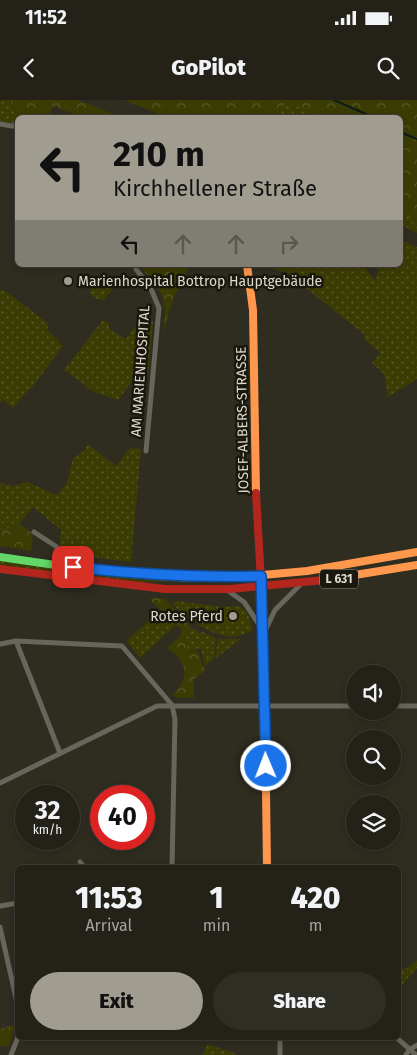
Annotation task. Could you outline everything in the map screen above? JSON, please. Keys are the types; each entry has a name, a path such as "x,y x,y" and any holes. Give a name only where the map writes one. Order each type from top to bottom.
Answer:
{"main road":[{"name":"JOSEF-ALBERS-STRASSE","path":"247,267 253,310 256,503 264,634 267,865"},
{"name":"L 631","path":"0,557 56,565 196,578 261,576 361,563 417,552"},
{"name":"L 631","path":"0,569 144,587 226,589 300,585 417,565"}],"street":[{"path":"0,124 15,126"},
{"name":"AM MARIENHOSPITAL","path":"136,269 152,289 159,308 146,451"},
{"path":"34,532 57,547 56,565"},
{"path":"264,634 274,610 300,585"},
{"path":"226,589 244,602 254,614 264,634"},
{"path":"0,644 16,641 122,646 172,705 175,719 172,865"},
{"path":"16,641 60,753"},
{"path":"0,783 158,706 346,706"},
{"path":"401,706 417,706"},
{"path":"0,906 15,904"},
{"path":"0,928 15,994"},
{"path":"11,1055 17,1040"},
{"path":"280,1040 280,1055"},
{"path":"399,1040 408,1052 416,1055"},
{"path":"408,1052 417,1045"}],"green space":[{"path":"0,100 14,100 12,106 21,115 15,115 15,124 0,121"},
{"path":"14,100 78,100 116,115 76,115 53,106 49,115 21,115 12,106"},
{"path":"124,100 417,100 417,227 403,211 403,115 318,115 286,102 277,115 161,115"},
{"path":"286,101 319,115 277,115"},
{"path":"403,211 417,227 417,233 403,226"},
{"path":"403,240 417,247 417,379 388,397 384,374 372,363 380,353 363,338 365,335 287,273 294,267 365,267 376,281 378,267 403,267"},
{"path":"190,267 174,298 163,335 165,313 163,298 156,285 141,268"},
{"path":"267,267 294,267 287,273"},
{"path":"113,276 121,278 104,300 96,299 91,295 90,287 93,281"},
{"path":"0,290 7,292 49,324 47,329 63,346 30,390 13,408 3,400 0,403"},
{"path":"103,320 109,323 109,329 126,339 140,320 153,322 148,376 142,368 118,400 94,392 64,370"},
{"path":"88,444 116,466 130,448 141,449 131,562 59,553 61,530 33,507 13,532 0,522 0,483 13,486 27,482 56,495 67,483 73,458 84,451"},
{"path":"0,522 13,532 20,524 33,534 31,551 0,546"},
{"path":"0,561 119,577 250,581 134,582 0,565"},
{"path":"151,598 166,599 189,624 192,634 184,635 188,651 198,651 205,671 194,679 194,698 178,698 172,695 182,683 184,670 179,658 166,648 180,637 181,629 150,600"},
{"path":"173,602 223,607 240,606 248,614 253,630 242,635 231,636 210,632 174,606"},
{"path":"163,611 177,624 140,658 127,642 128,639 151,619 155,621"},
{"path":"191,629 197,629 199,633 203,632 216,638 214,659 205,666 201,649 188,651 184,635 192,634"},
{"path":"218,639 241,639 215,659"},
{"path":"417,960 417,968 401,986 401,969 408,968"},
{"path":"15,1024 9,1046 0,1046 0,1029"},
{"path":"207,1044 236,1054 236,1055 203,1055"}],"waterway":[{"path":"334,100 368,115"},
{"path":"403,133 417,139"}],"traffic: fast":[{"path":"0,557 90,570 150,576 241,577"}],"traffic: slow":[{"path":"247,267 253,310 256,493"},
{"path":"241,577 307,571 417,552"},
{"path":"324,580 417,565"},
{"path":"265,711 267,865"}],"traffic: jam":[{"path":"256,493 264,634 265,711"},
{"path":"0,569 165,589 230,589 324,580"}],"place":[{"name":"Marienhospital Bottrop Hauptgebäude","path":"68,281"},
{"name":"Rotes Pferd","path":"233,616"}],"route":[{"path":"73,567 196,578 261,576 266,766"}]}
